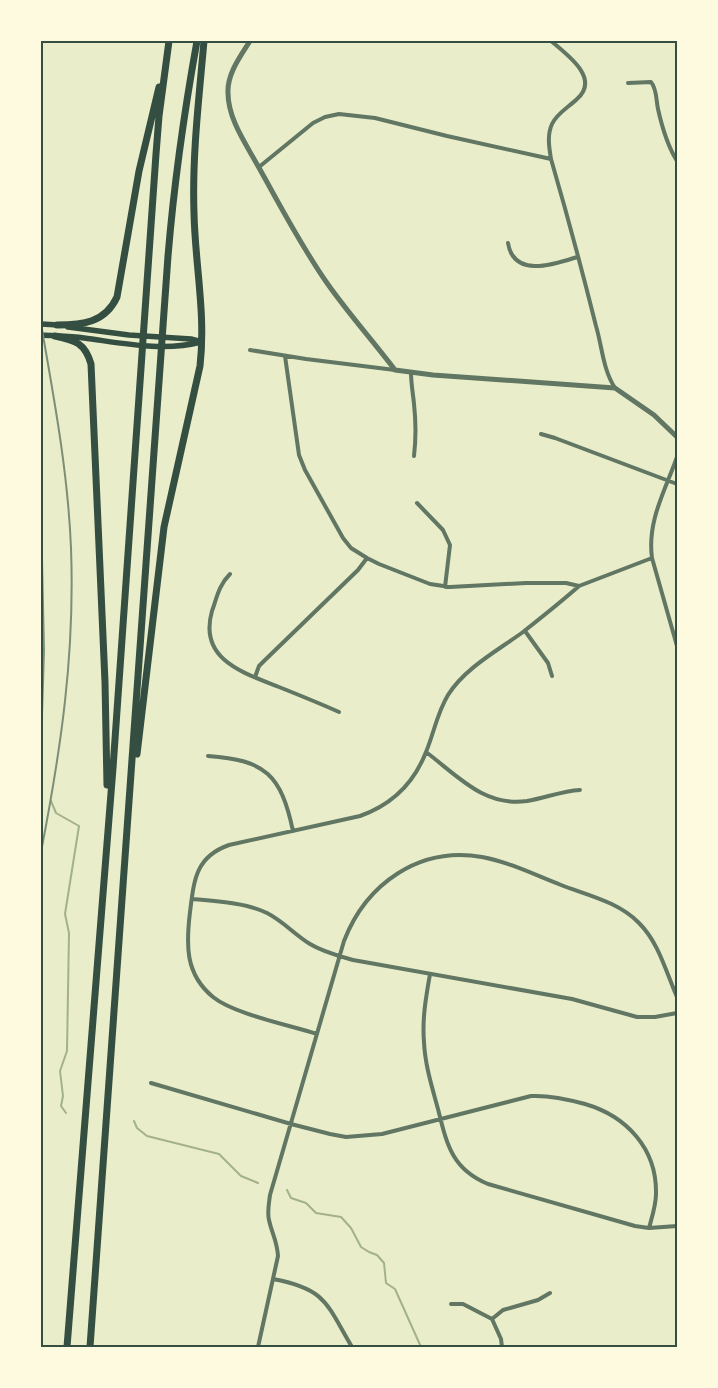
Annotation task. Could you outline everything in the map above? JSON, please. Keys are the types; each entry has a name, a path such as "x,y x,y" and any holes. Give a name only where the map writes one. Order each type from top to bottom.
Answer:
{"highway":[{"path":"90,1347 164,317 176,175 187,97 198,41"},
{"path":"128,829 164,527 200,366 203,320 195,235 194,187 204,41"},
{"path":"67,1347 103,895 159,116 169,43"},
{"path":"57,325 82,324 94,321 107,311 116,297 139,171 169,43"},
{"path":"55,336 69,339 80,345 88,354 91,364 105,682 107,779 103,895"}],"main road":[{"path":"41,324 129,335 191,339 202,342"},
{"path":"41,335 150,346 184,346 202,342"}],"street":[{"path":"250,41 232,72 228,83 228,94 234,118 259,167 318,270 339,300 396,370"},
{"path":"551,41 580,68 585,77 585,84 579,98 558,115 552,123 548,137 551,158 608,374 615,388 654,415 677,437"},
{"path":"628,83 651,82 654,86 658,109 670,150 677,161"},
{"path":"259,167 313,123 339,114 375,118 447,136 551,158"},
{"path":"508,243 515,258 530,266 543,266 577,257"},
{"path":"250,350 411,372 566,386 615,388"},
{"path":"285,356 296,445 302,464 343,538 351,548 366,558 417,580 445,587 526,583 566,583 579,586"},
{"path":"411,372 415,421 414,456"},
{"path":"541,434 667,482 677,484"},
{"path":"677,457 653,522 651,548 652,558 677,646"},
{"path":"416,503 443,530 450,545 445,587"},
{"path":"255,678 259,666 358,570 366,558"},
{"path":"317,1034 234,1009 218,1001 206,990 194,974 188,953 187,937 194,882 205,860 217,850 229,845 360,816 381,807 396,797 408,783 426,752 440,710 455,686 469,671 525,630 579,586 652,558"},
{"path":"230,574 218,592 210,620 211,638 225,662 236,670 339,712"},
{"path":"525,630 548,663 552,676"},
{"path":"426,752 470,788 494,799 525,801 580,790"},
{"path":"208,756 243,760 268,774 278,785 284,798 293,831"},
{"path":"258,1347 278,1256 277,1244 269,1220 268,1206 270,1195 348,931 359,911 372,894 390,878 411,866 433,859 457,856 479,857 501,863 614,905 630,915 644,928 654,943 677,997"},
{"path":"192,899 246,906 260,910 274,917 311,945 353,960 572,999 638,1017 655,1017 677,1013"},
{"path":"430,974 425,1010 424,1042 427,1068 446,1141 453,1157 464,1170 480,1180 618,1222 650,1228 677,1226"},
{"path":"151,1083 291,1124 330,1134 358,1137 382,1134 522,1098 540,1096 564,1098 608,1113 634,1132 644,1146 655,1176 656,1194 650,1228"},
{"path":"273,1279 295,1283 316,1293 325,1302 352,1347"},
{"path":"492,1320 503,1310 538,1300 550,1293"},
{"path":"451,1304 463,1304 492,1320 501,1339 502,1347"}],"waterway":[{"path":"51,801 56,813 79,826 65,914 69,933 67,1051 60,1071 63,1096 61,1106 66,1113"},
{"path":"134,1121 137,1128 147,1136 219,1154 241,1176 258,1183"},
{"path":"287,1190 291,1198 306,1203 316,1213 341,1217 351,1228 361,1247 377,1255 384,1263 386,1283 395,1289 421,1347"}],"railway":[{"path":"41,324 64,464 71,548 72,587 69,664 65,701 55,776 41,852"},
{"path":"41,514 44,651 41,746"}]}
